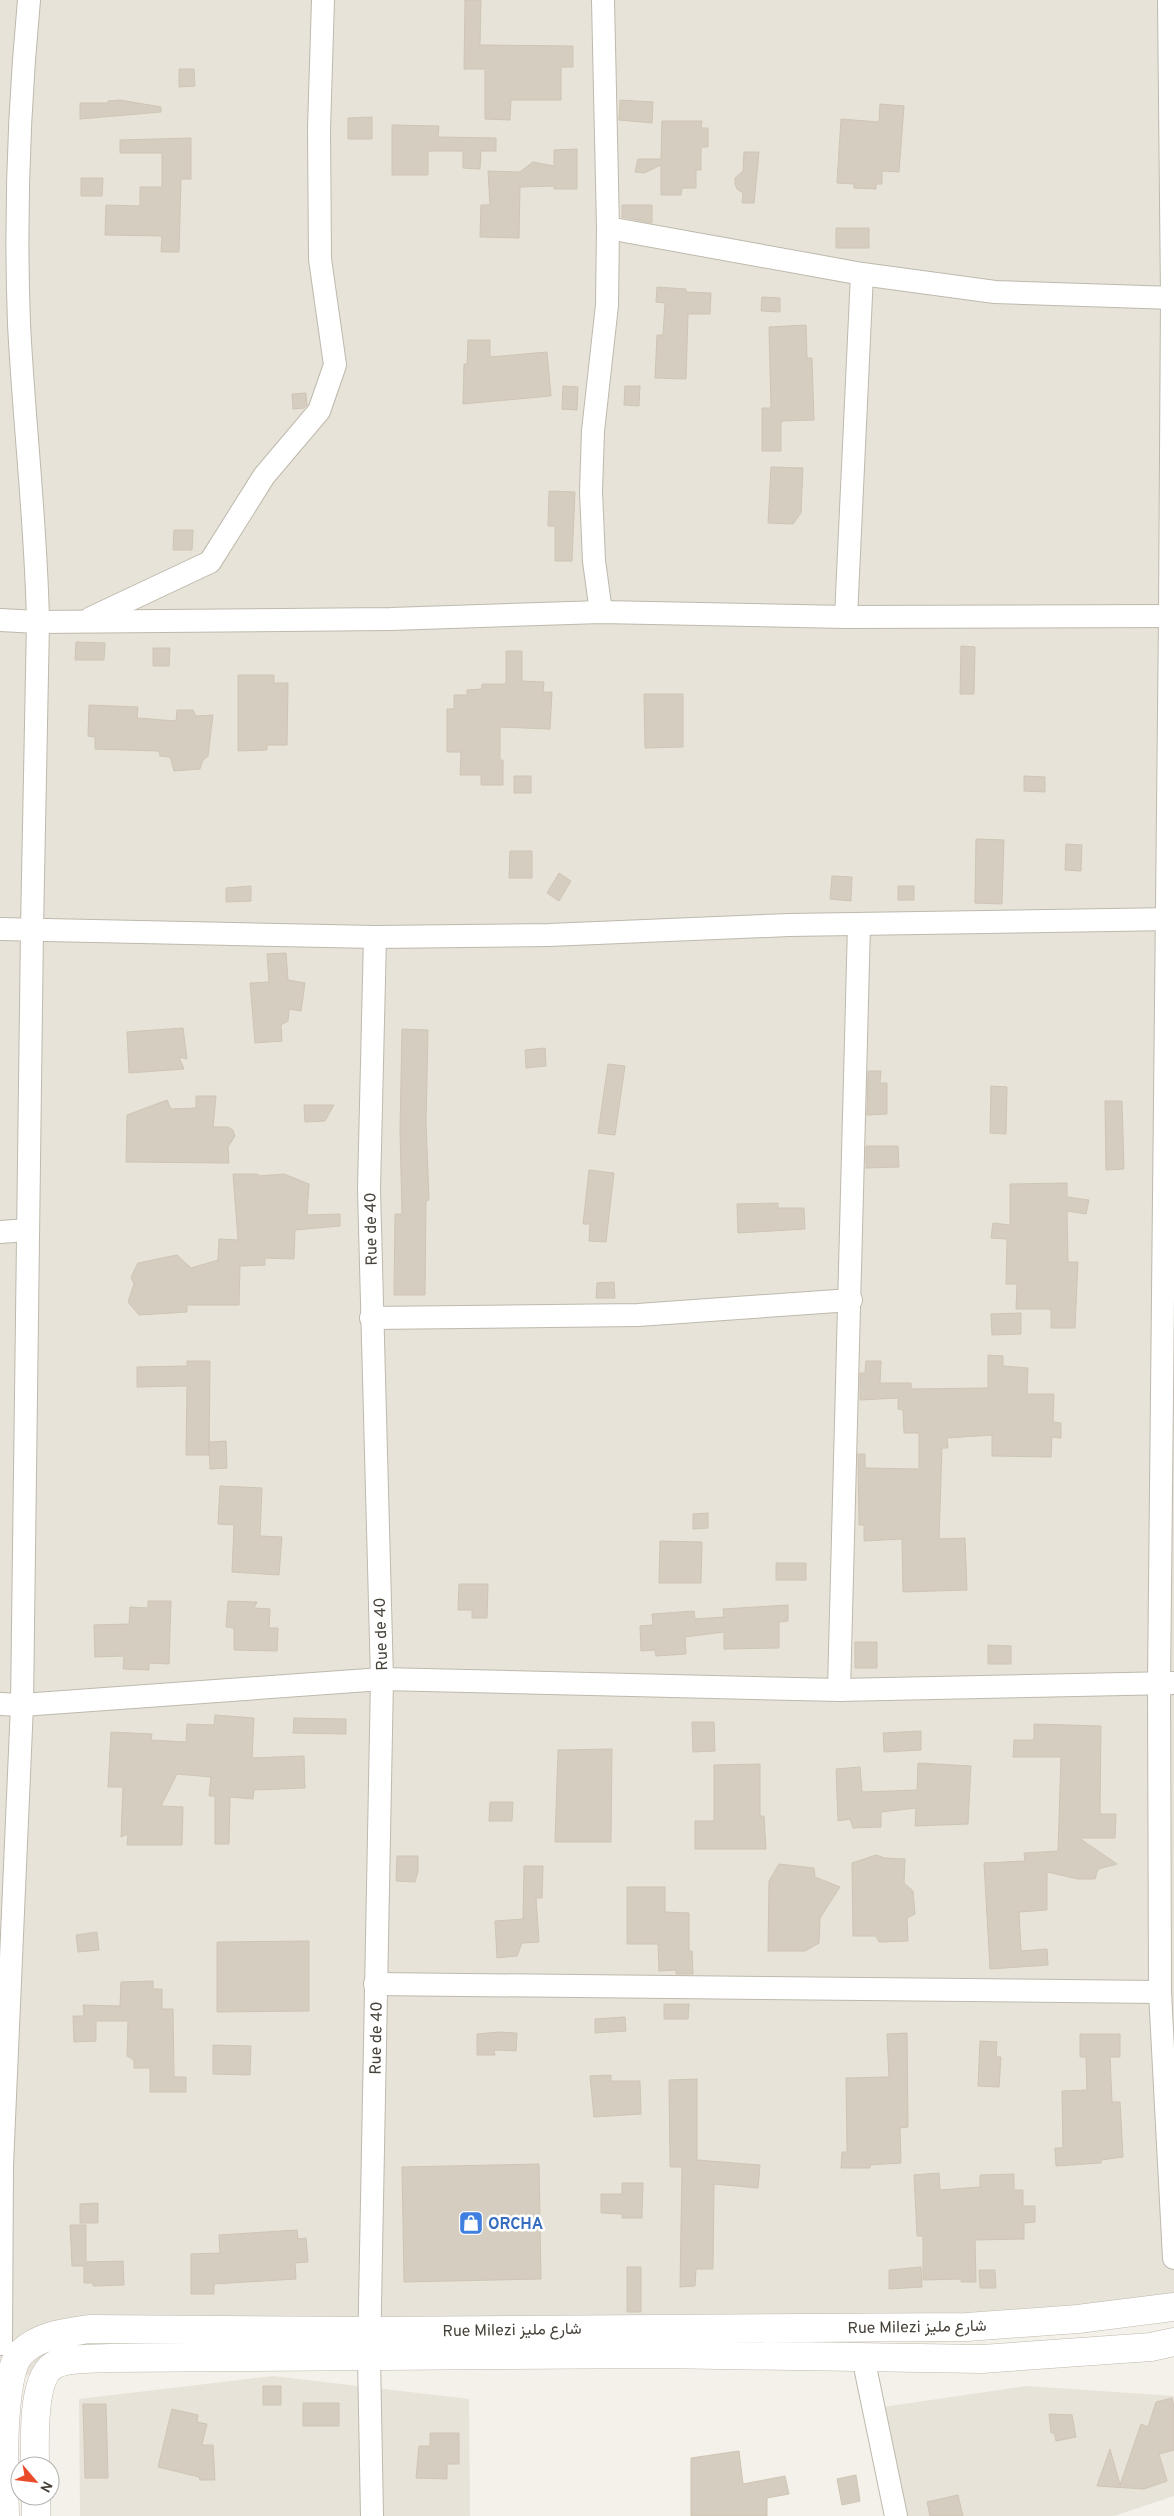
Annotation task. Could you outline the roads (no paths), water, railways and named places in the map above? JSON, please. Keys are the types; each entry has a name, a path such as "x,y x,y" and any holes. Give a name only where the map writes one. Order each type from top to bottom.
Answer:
{"street":[{"path":"4,2516 4,2447 10,2378 7,2348 2,2165 11,1704 28,1230 38,622 37,572 10,201 29,0"},
{"path":"83,621 210,562 264,476 319,411 335,365 320,259 319,129 323,0"},
{"path":"600,612 594,561 591,491 593,431 607,305 608,228 603,0"},
{"path":"1169,0 1173,298 1170,616 1171,918 1166,1683 1160,1992 1174,2258"},
{"path":"608,228 862,274 995,292 1173,298"},
{"path":"846,617 862,274"},
{"path":"0,620 38,622 391,619 600,612 846,617 1170,616"},
{"path":"0,929 375,937 549,935 789,925 1171,918"},
{"path":"839,1690 851,1300 859,924"},
{"name":"Rue de 40","path":"372,2516 369,2358 382,1679 369,1189 375,937"},
{"path":"0,1232 28,1230"},
{"path":"371,1318 638,1315 851,1300"},
{"path":"11,1704 382,1679 839,1690 1166,1683"},
{"path":"375,1984 1160,1992"},
{"name":"Rue Milezi شارع مليز","path":"7,2348 35,2342 55,2334 89,2329 370,2331 968,2327 1078,2319 1174,2307"},
{"name":"Rue Milezi شارع مليز","path":"45,2374 55,2364 110,2358 369,2358 659,2354 982,2359 1142,2348 1174,2342"},
{"path":"7,2348 45,2374 38,2396 35,2456"},
{"path":"862,2357 896,2516"}],"place":[{"name":"ORCHA","path":"471,2223"}]}
